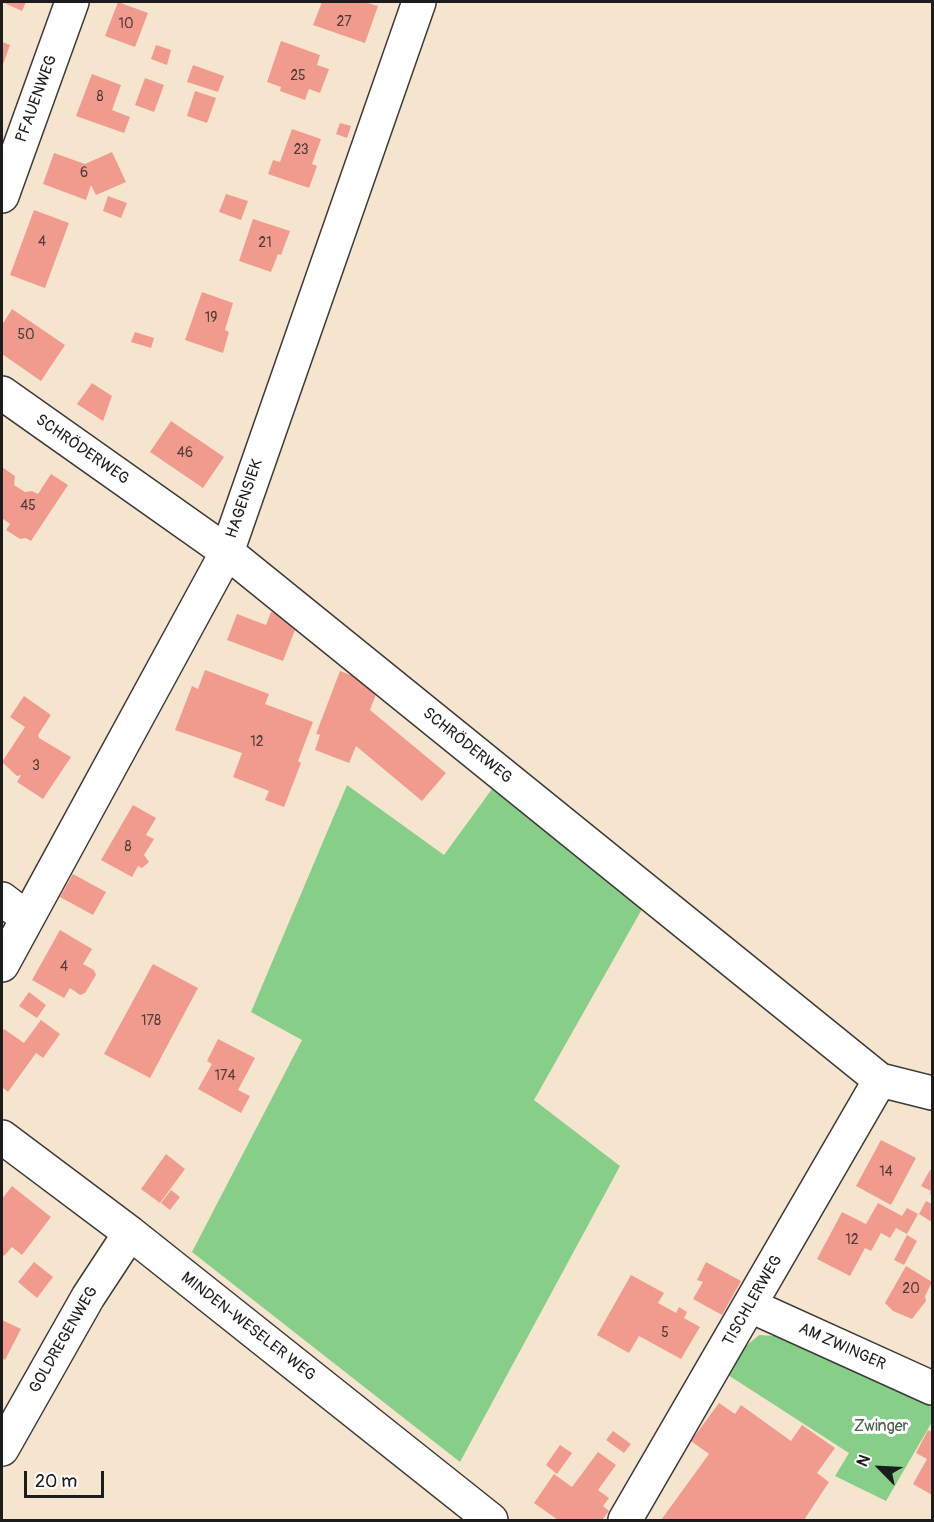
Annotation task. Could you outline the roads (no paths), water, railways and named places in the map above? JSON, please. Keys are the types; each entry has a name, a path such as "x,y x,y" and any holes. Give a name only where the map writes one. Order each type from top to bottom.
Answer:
{"street":[{"name":"PFAUENWEG","path":"2,196 72,2"},
{"name":"HAGENSIEK","path":"2,965 14,909 227,552 419,2"},
{"name":"SCHRÖDERWEG","path":"2,393 227,552 880,1080 933,1094"},
{"name":"TISCHLERWEG","path":"625,1521 880,1080"},
{"name":"MINDEN-WESELER WEG","path":"2,1137 130,1233 491,1521"},
{"name":"GOLDREGENWEG","path":"2,1449 88,1297 130,1233"},
{"name":"AM ZWINGER","path":"751,1306 933,1388"}],"park label":[{"name":"Zwinger","path":"881,1427"}]}
